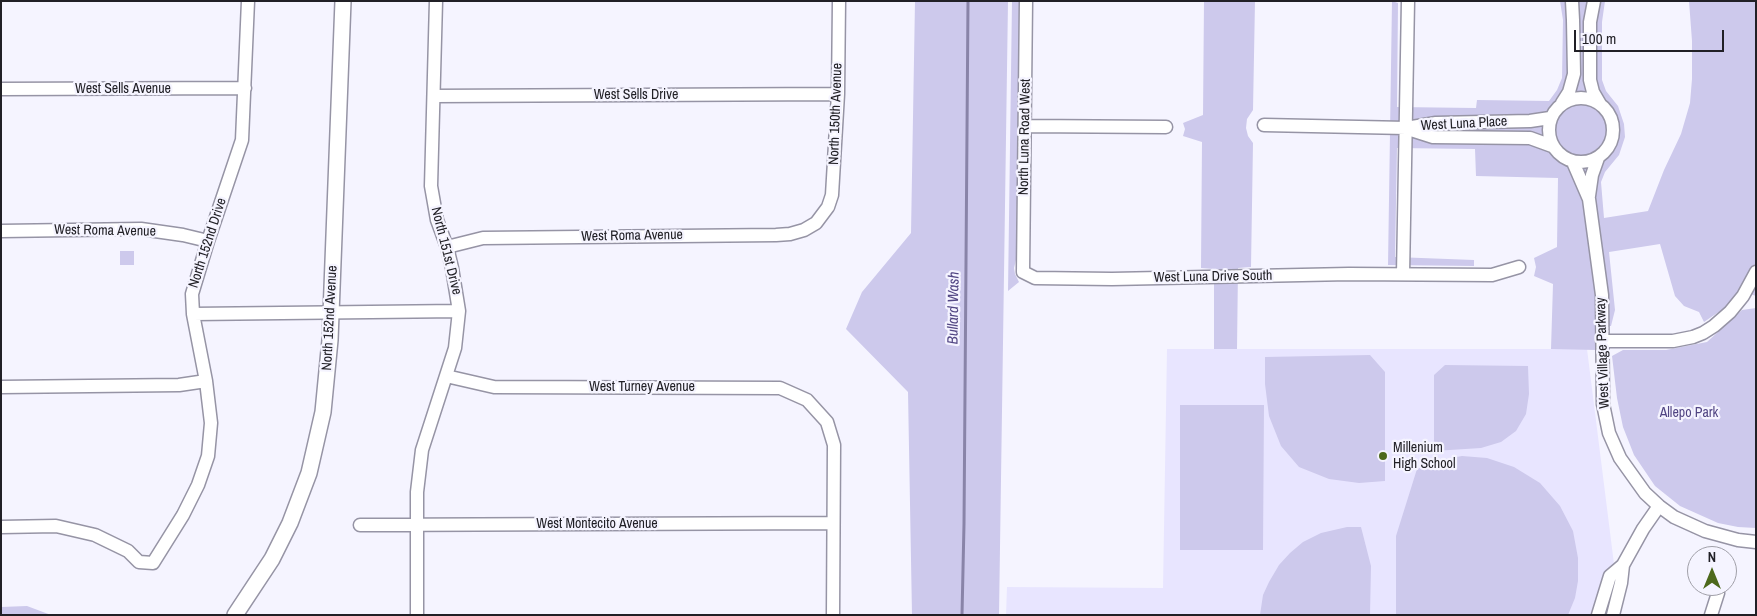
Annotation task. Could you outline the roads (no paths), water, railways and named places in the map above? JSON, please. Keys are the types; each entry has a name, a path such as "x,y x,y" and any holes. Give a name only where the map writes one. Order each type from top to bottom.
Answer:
{"street":[{"name":"North 152nd Drive","path":"1,527 56,526 95,535 128,551 139,562 153,563 183,515 198,485 208,456 211,423 206,381 193,314 192,294 242,140 248,1"},
{"name":"North 152nd Avenue","path":"235,615 272,559 290,523 309,473 323,412 331,313 343,1"},
{"name":"North 151st Drive","path":"416,615 416,492 422,450 455,348 460,311 447,247 436,220 431,186 436,1"},
{"name":"North 150th Avenue","path":"816,223 828,207 832,195 838,94 838,1"},
{"name":"North Luna Road West","path":"1023,272 1026,1"},
{"path":"1403,274 1408,1"},
{"path":"1572,1 1574,74 1570,92 1555,110 1550,118 1548,127 1552,146 1565,159 1582,163 1598,158 1606,151 1612,142 1614,131 1612,121 1593,92 1590,80 1590,22 1594,1"},
{"name":"West Sells Avenue","path":"1,89 245,88"},
{"name":"West Sells Drive","path":"434,96 838,94"},
{"path":"1562,103 1571,99 1581,98 1591,99 1600,104"},
{"name":"West Luna Place","path":"1406,128 1436,123 1534,121 1550,118"},
{"path":"1264,125 1406,128"},
{"path":"1025,126 1166,127"},
{"name":"West Luna Place","path":"1406,128 1433,137 1530,138 1552,146"},
{"name":"West Village Parkway","path":"1598,158 1592,175 1589,199 1602,295 1603,404 1609,434 1620,458 1635,481 1659,506 1704,532 1756,542"},
{"name":"West Village Parkway","path":"1573,162 1589,199"},
{"name":"West Roma Avenue","path":"447,247 483,238 776,235 804,230 816,223"},
{"name":"West Roma Avenue","path":"1,230 140,229 208,241"},
{"name":"West Luna Drive South","path":"1023,272 1035,278 1112,279 1403,274 1492,275 1519,267"},
{"path":"1602,341 1672,341 1703,333 1730,312 1743,296 1756,272"},
{"path":"193,314 460,311"},
{"name":"West Turney Avenue","path":"446,376 494,387 780,388 807,400 827,422 834,445 833,523"},
{"path":"1,387 179,385 206,381"},
{"path":"1598,615 1610,576 1623,565 1643,529 1659,506"},
{"path":"833,523 833,615"},
{"name":"West Montecito Avenue","path":"360,525 833,523"},
{"path":"1613,615 1621,583 1623,565"},
{"path":"1711,615 1717,596"}],"waterway":[{"name":"Bullard Wash","path":"962,615 968,1"}],"place":[{"name":"Millenium High School","path":"1383,456"}],"park label":[{"name":"Allepo Park","path":"1689,413"}]}
